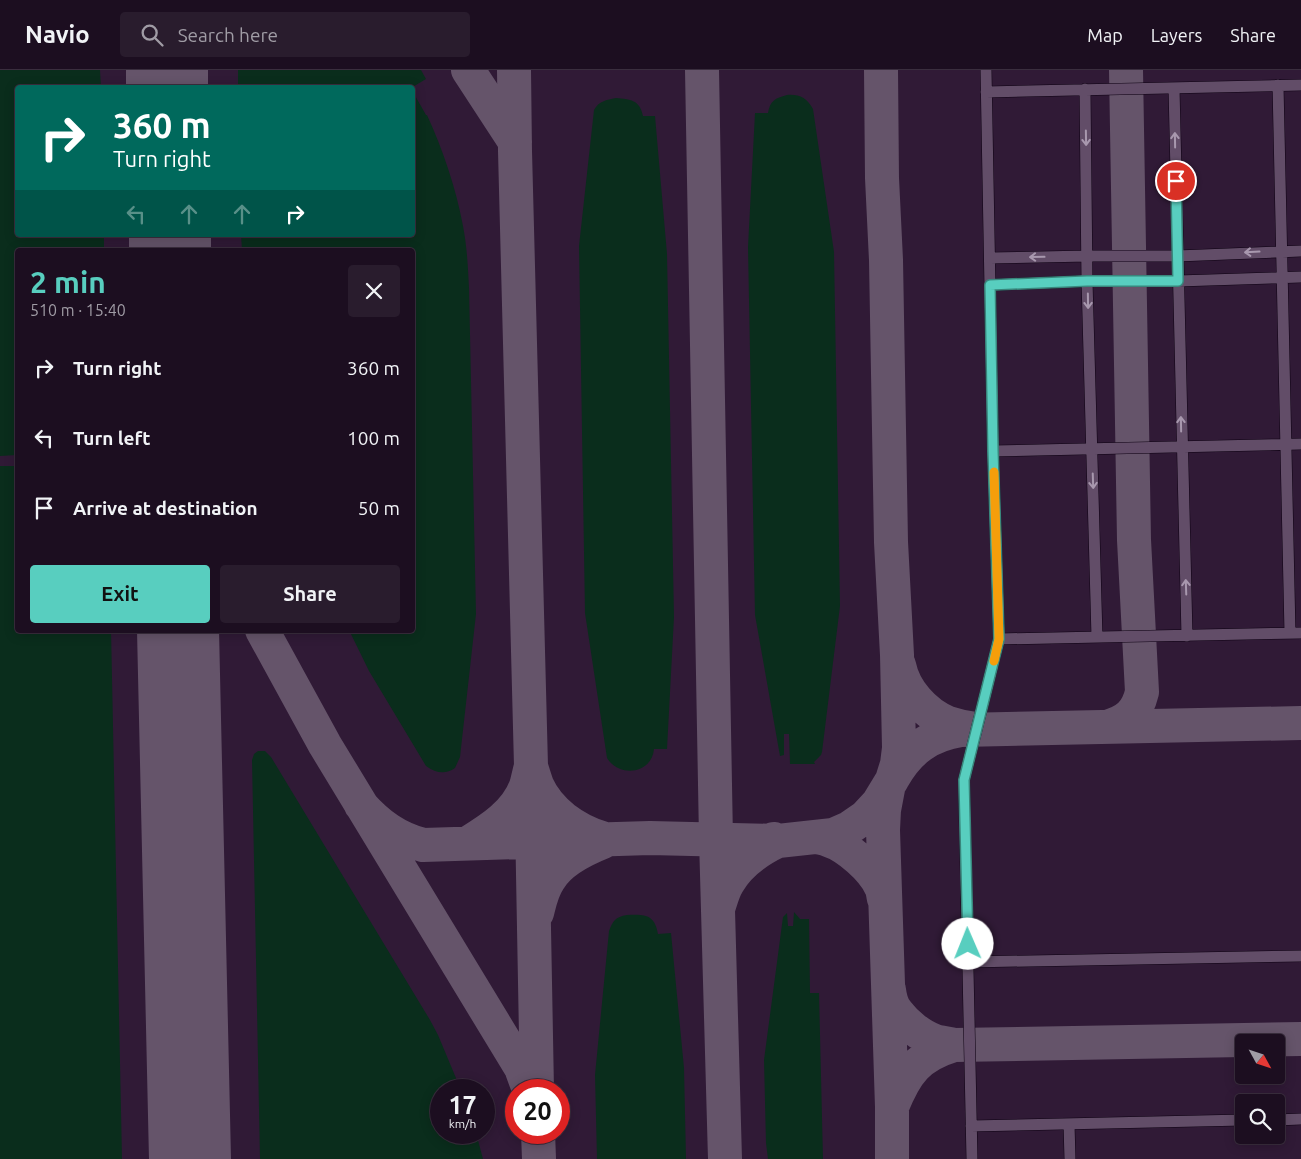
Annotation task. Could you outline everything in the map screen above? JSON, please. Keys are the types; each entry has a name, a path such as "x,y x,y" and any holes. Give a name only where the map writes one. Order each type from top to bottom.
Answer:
{"lane":[{"path":"972,1159 964,780 999,639 993,451 986,70"},
{"path":"999,639 1295,633 1286,444 1278,85"},
{"path":"986,92 1301,85"},
{"path":"1174,88 1187,636"},
{"path":"1085,90 1087,281 1097,637"},
{"path":"990,258 1177,256 1301,251"},
{"path":"990,285 1087,281 1178,281 1301,277"},
{"path":"993,451 1301,444"},
{"path":"968,962 1301,956"},
{"path":"1285,1120 1301,1119"},
{"path":"971,1126 1235,1120"},
{"path":"1070,1124 1070,1159"}],"shaded area":[{"path":"0,70 1301,70 1301,1159 0,1159"}],"green space":[{"path":"0,70 100,70 101,85 15,85 15,237 104,237 104,248 15,248 15,455 0,456"},
{"path":"238,70 421,70 426,79 415,86 238,85"},
{"path":"787,95 802,97 813,109 834,252 840,606 822,752 814,762 815,764 790,764 789,734 784,734 784,755 780,756 755,615 748,247 755,113 768,113 774,101 779,97"},
{"path":"415,96 433,128 453,183 464,234 469,288 476,614 460,757 455,768 451,770 437,772 426,766 369,671 350,633 415,633 415,248 242,248 241,237 415,237"},
{"path":"616,98 634,101 642,111 643,116 655,116 667,254 674,617 667,749 654,749 648,764 641,768 627,771 619,769 607,758 585,613 579,246 594,110 606,100"},
{"path":"0,466 15,466 15,633 111,633 122,1159 0,1159"},
{"path":"258,751 265,751 271,757 438,1035 456,1079 430,1079 430,1144 479,1144 483,1159 260,1159 252,760 254,754"},
{"path":"794,912 800,919 809,919 810,993 819,993 823,1159 768,1159 766,1143 764,1060 783,917 787,913 788,926 793,926"},
{"path":"627,915 643,915 648,917 657,927 658,934 671,933 684,1068 686,1159 597,1159 595,1075 609,931 615,920"}],"taxiway":[{"path":"468,70 515,142"},
{"path":"514,70 537,1079"},
{"path":"702,70 716,839 725,1159"},
{"path":"361,805 389,830 405,839 423,845 650,838 778,841 833,835 849,828 865,817 878,803 892,780 899,748 897,655 891,542 881,70"},
{"path":"1107,727 1126,719 1134,711 1142,692 1134,540 1126,70"},
{"path":"264,633 325,745 521,1068 525,1079"},
{"path":"899,665 910,692 923,707 948,723 975,729"},
{"path":"893,778 906,759 921,745 939,736 961,730 1301,723"},
{"path":"468,843 494,826 516,804 526,786 531,766 542,795 556,812 573,825 602,838"},
{"path":"888,789 883,830 892,1159"},
{"path":"816,837 843,847 859,859 877,880 882,889 884,899"},
{"path":"718,909 725,889 733,876 750,858 778,841 774,839"},
{"path":"537,913 545,888 559,867 580,853 603,842"},
{"path":"889,990 894,1007 909,1025 930,1039 954,1045 931,1054 922,1060 908,1075 892,1107"},
{"path":"954,1045 1301,1039"},
{"path":"538,1144 539,1159"}],"runway":[{"path":"167,70 167,85"},
{"path":"170,237 170,248"},
{"path":"178,633 190,1159"}],"slow traffic":[{"path":"994,472 999,639 994,661"}],"route":[{"path":"968,944 964,780 999,639 990,285 1087,281 1178,281 1176,181"}]}
